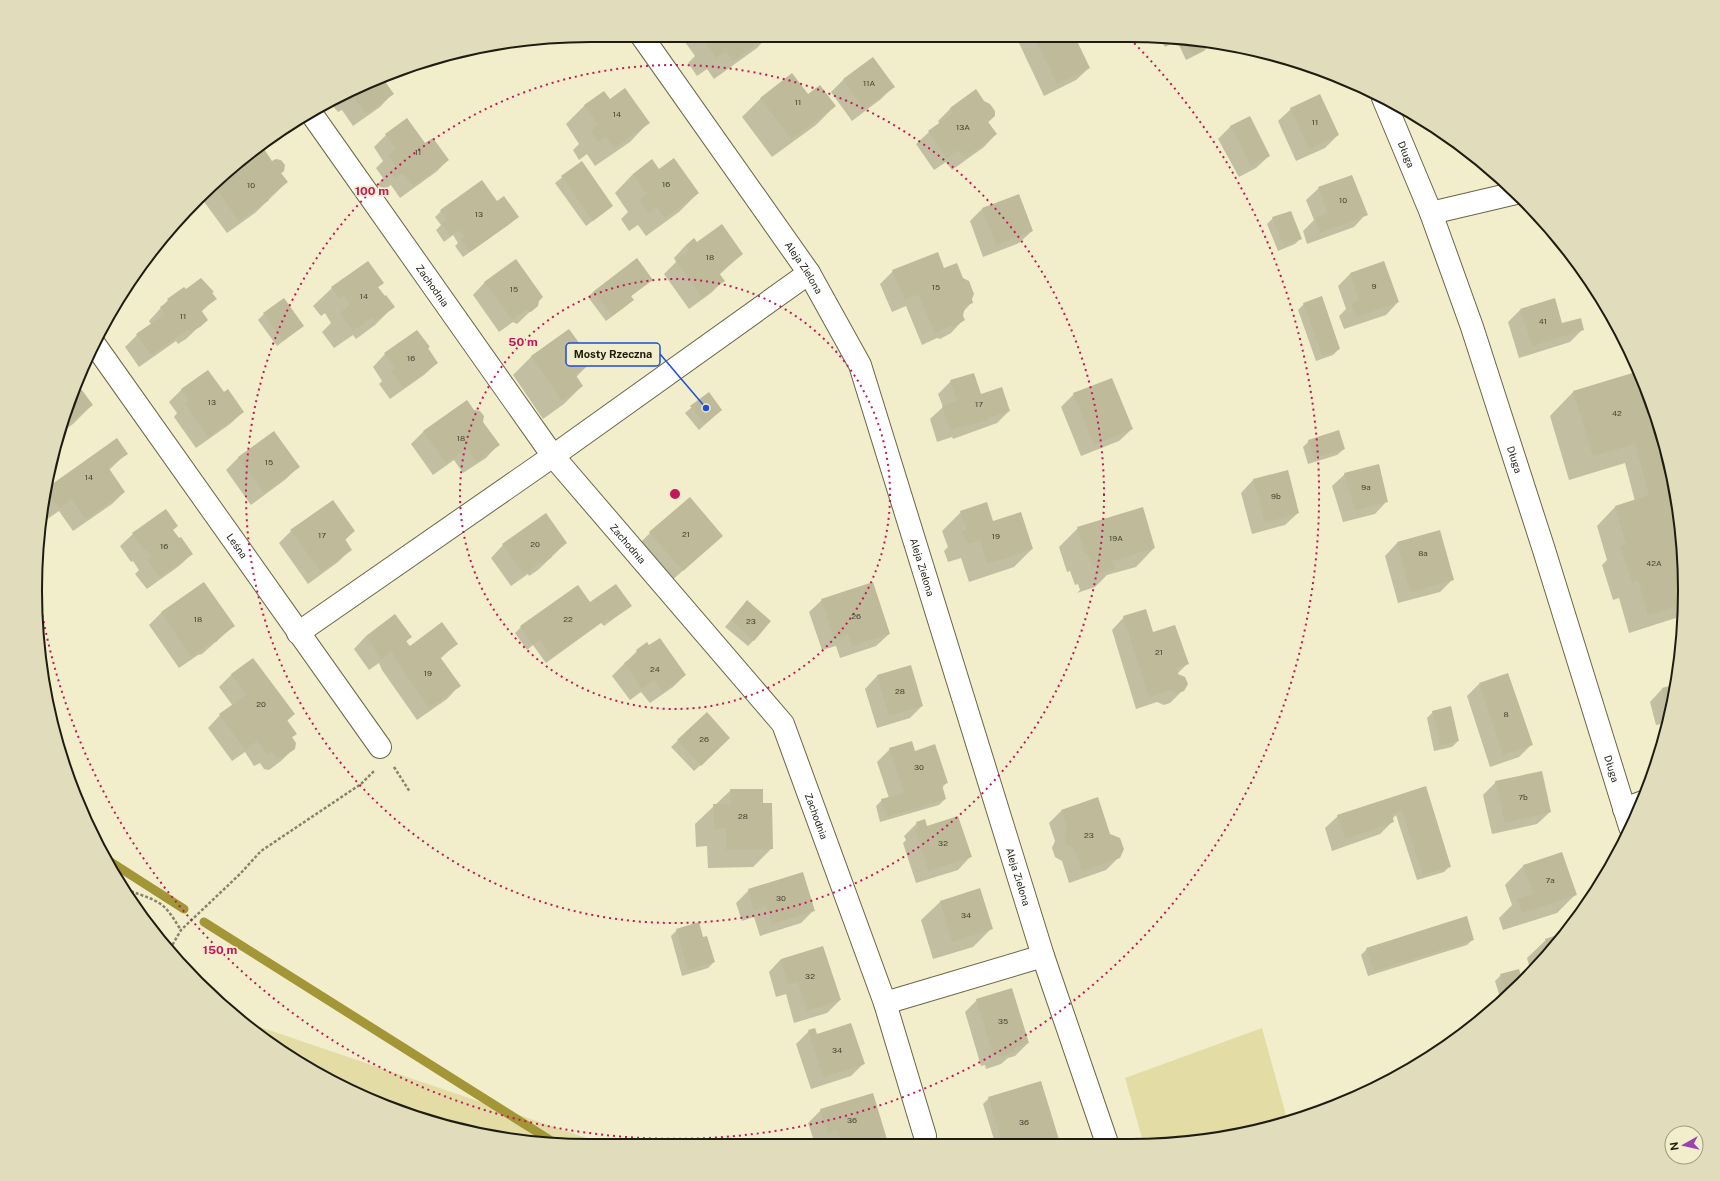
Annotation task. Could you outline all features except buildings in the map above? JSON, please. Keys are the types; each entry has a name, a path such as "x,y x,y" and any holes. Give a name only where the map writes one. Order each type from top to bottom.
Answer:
{"street":[{"name":"Aleja Zielona","path":"646,42 809,273 860,364 1043,956 1106,1139"},
{"name":"Długa","path":"1386,106 1431,213 1472,327 1539,535 1631,811"},
{"name":"Zachodnia","path":"314,117 553,456 783,724 885,1003 925,1136"},
{"path":"1431,213 1508,194"},
{"path":"298,633 553,456 809,273"},
{"name":"Leśna","path":"98,350 380,747"},
{"path":"885,1003 1043,956"}],"path":[{"path":"172,945 181,930 240,874 261,851 361,784 378,768 380,747"},
{"path":"132,891 163,905 181,930"}],"shaded area":[{"path":"257,1026 589,1139 555,1138 519,1134 483,1128 414,1110 381,1097 316,1066"},
{"path":"1262,1028 1286,1116 1237,1128 1201,1134 1142,1139 1125,1078"}],"waterway":[{"path":"115,865 184,909"},
{"path":"204,922 545,1137"}],"place":[{"name":"Mosty Rzeczna","path":"706,408"}]}
